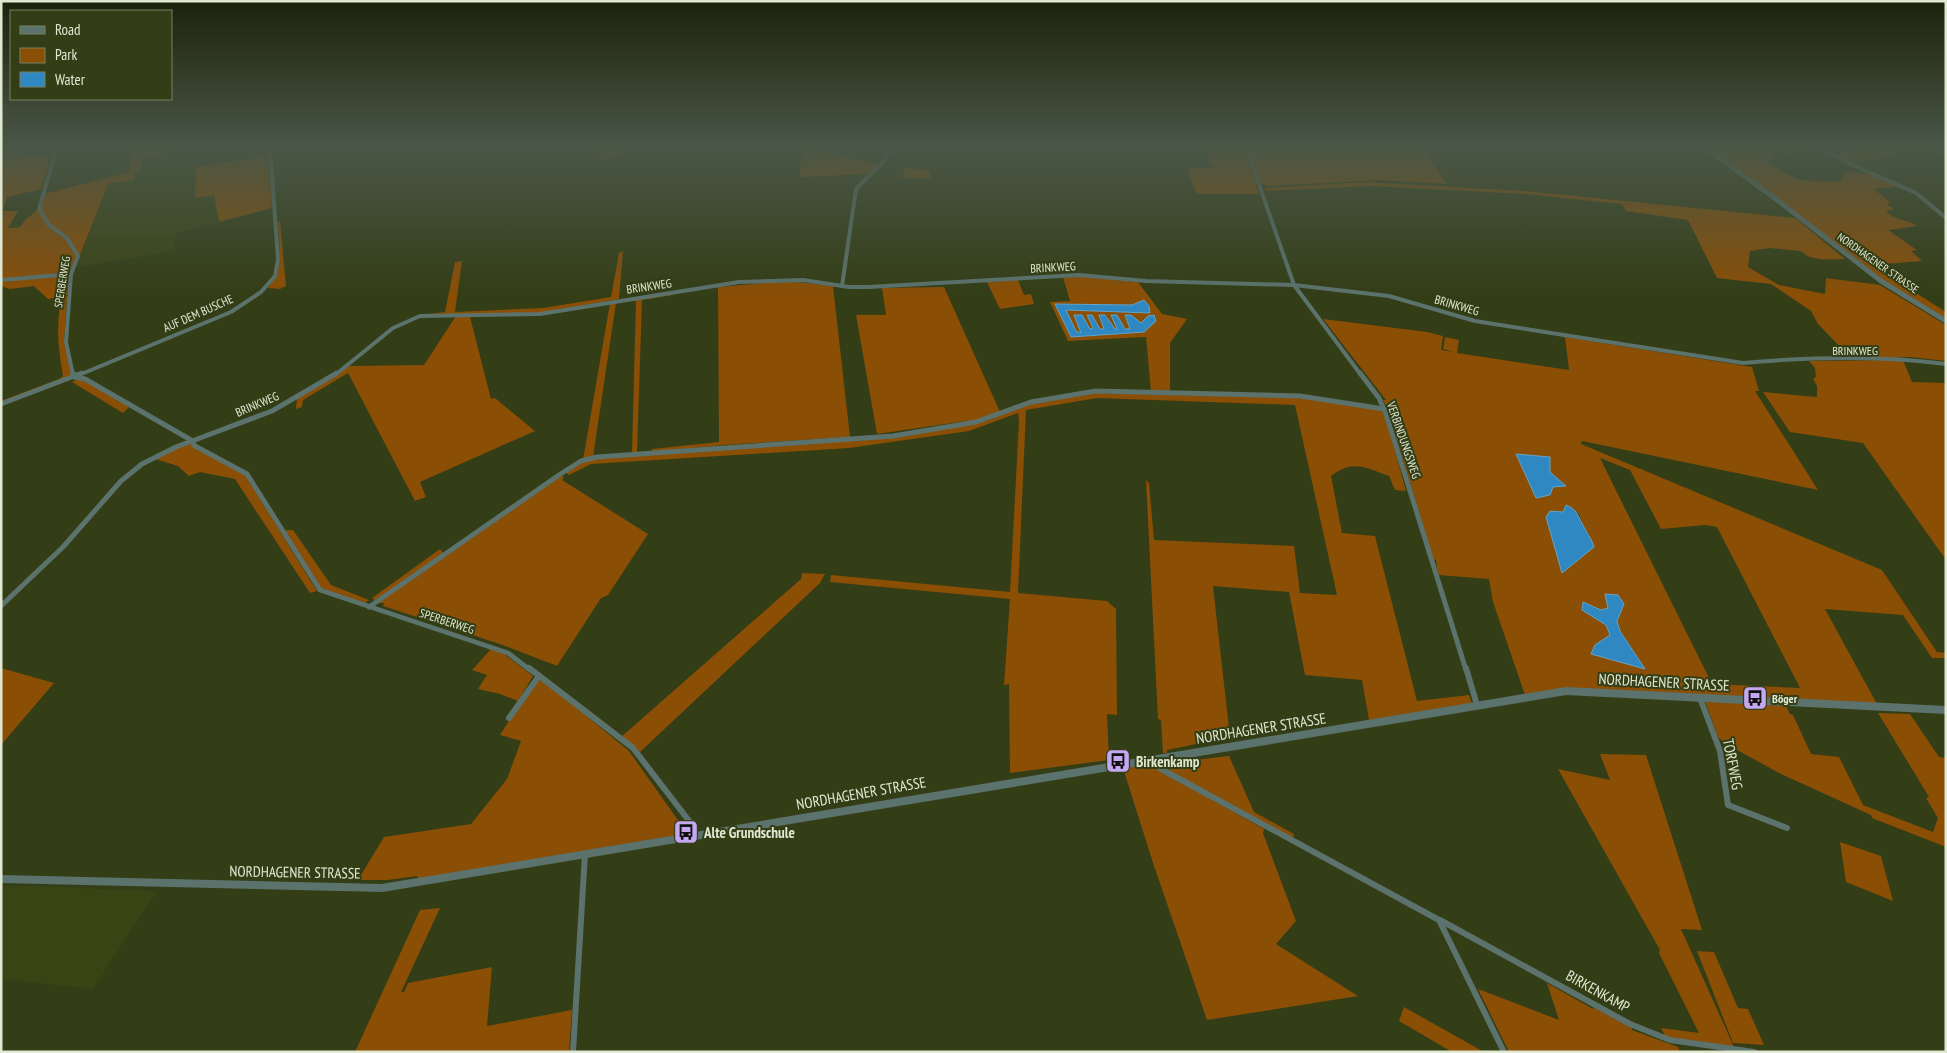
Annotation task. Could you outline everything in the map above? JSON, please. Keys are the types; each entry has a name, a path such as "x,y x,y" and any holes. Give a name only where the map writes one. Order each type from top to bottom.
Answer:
{"street":[{"name":"SPERBERWEG","path":"43,196 39,209 49,225 67,238 78,256 71,274 66,342 74,377"},
{"name":"AUF DEM BUSCHE","path":"1,404 74,377 231,312 261,292 274,276 278,259 274,196"},
{"path":"842,286 855,196"},
{"name":"VERBINDUNGSWEG","path":"1263,196 1294,285 1373,390 1384,409 1477,705"},
{"name":"NORDHAGENER STRASSE","path":"1772,196 1881,282 1946,321"},
{"path":"1923,196 1932,202 1946,218"},
{"path":"1,280 71,274"},
{"name":"BRINKWEG","path":"1,606 59,552 127,476 163,452 191,440 266,414 296,398 339,373 390,329 420,316 540,314 739,282 795,280 842,286 914,286 1078,275 1146,281 1294,285 1389,296 1475,321 1748,363 1786,359 1911,359 1946,364"},
{"path":"85,379 86,372"},
{"path":"74,377 85,379 191,440"},
{"path":"369,608 566,470 581,462 597,457 893,436 976,422 1031,402 1096,391 1300,396 1384,409"},
{"name":"SPERBERWEG","path":"191,440 195,446 247,474 320,590 508,653 633,748 693,826 694,836"},
{"path":"509,718 539,676"},
{"name":"NORDHAGENER STRASSE","path":"1,879 382,888 1566,691 1946,710"},
{"name":"TORFWEG","path":"1700,698 1720,751 1728,805 1787,828"},
{"name":"BIRKENKAMP","path":"1153,760 1161,768 1630,1024 1670,1040 1754,1052"},
{"path":"573,1052 585,854"},
{"path":"1439,920 1504,1052"}],"shaded area":[{"path":"103,196 195,196 195,198 214,196 219,222 176,233 174,251 76,267"},
{"path":"1,886 157,891 93,989 1,979"}],"green space":[{"path":"1,196 11,196 7,197 3,211 18,211 8,228 20,227 37,210 43,196 103,196 80,255 77,256 69,272 1,279"},
{"path":"214,196 271,196 272,208 219,222"},
{"path":"1544,196 1577,196 1795,218 1845,259 1816,258 1805,255 1801,251 1769,248 1750,251 1748,267 1779,285 1825,294 1826,278 1880,285 1946,325 1946,361 1910,357 1852,359 1818,324 1811,311 1771,284 1717,278 1688,220 1626,211 1622,204"},
{"path":"1771,196 1883,196 1891,203 1887,203 1894,210 1886,211 1897,218 1917,226 1888,230 1917,250 1911,251 1922,261 1872,265 1946,312 1946,319 1888,284"},
{"path":"280,221 286,286 280,289 268,288 273,280 278,264 278,222"},
{"path":"623,251 619,299 534,314 429,314 445,312 455,262 462,261 455,312 543,308 611,297 619,253"},
{"path":"69,275 67,295 48,299 34,286 10,289 1,286 1,281"},
{"path":"1074,276 1138,282 1162,314 1187,319 1170,343 1170,392 1151,392 1146,337 1068,341 1050,302 1070,301 1063,277","holes":["1144,300 1150,313 1066,310 1076,331 1082,333 1075,315 1082,315 1090,329 1093,329 1087,315 1092,315 1100,329 1105,329 1099,316 1106,315 1114,329 1117,329 1111,316 1117,315 1125,329 1130,329 1125,316 1131,315 1141,323 1144,332 1071,337 1055,304 1132,305"]},
{"path":"1018,280 1024,295 1031,294 1034,304 1000,309 987,282"},
{"path":"787,281 833,286 850,437 651,452 652,449 719,442 718,287"},
{"path":"944,287 1000,412 967,423 966,421 877,434 856,315 886,315 882,288"},
{"path":"673,295 642,300 637,453 632,453 636,300"},
{"path":"67,296 64,342 72,376 1,403 1,401 63,376 58,337 61,299 48,301"},
{"path":"610,303 616,303 593,457 583,460"},
{"path":"456,316 470,317 491,399 495,398 535,431 420,482 426,497 415,501 348,373 303,400 302,407 296,409 297,398 333,378 349,366 424,365"},
{"path":"1323,319 1427,332 1443,336 1441,350 1453,352 1443,349 1445,337 1459,340 1457,353 1569,370 1565,337 1752,367 1759,391 1755,391 1818,490 1582,441 1581,444 1882,570 1937,652 1946,653 1946,658 1932,658 1903,615 1825,609 1877,704 1569,688 1525,695 1493,602 1489,579 1438,575 1436,560 1433,559 1389,412 1383,400 1386,400","holes":["1516,455 1550,457 1550,472 1565,485 1553,487","1600,458 1630,470 1661,529 1705,525 1717,527 1800,688 1712,684","1565,505 1579,514 1584,528 1590,537 1562,572 1546,517 1550,511 1563,512","1583,602 1601,610 1624,604 1617,621 1620,630 1645,669 1595,645 1610,636 1606,625 1582,610"]},
{"path":"1903,360 1912,382 1946,383 1946,560 1863,443 1790,432 1763,392 1817,397 1817,386 1813,379 1816,377 1815,368 1809,361"},
{"path":"82,380 129,407 123,413 72,382"},
{"path":"1096,393 1298,398 1381,410 1386,418 1406,491 1395,490 1389,476 1366,468 1353,466 1331,476 1342,533 1375,536 1417,701 1469,695 1472,704 1369,720 1362,680 1305,675 1289,592 1213,586 1230,737 1167,750 1167,753 1163,753 1161,720 1158,719 1146,480 1149,483 1154,540 1294,546 1300,593 1337,595 1295,405 1097,398 1026,410 1018,593 1107,601 1116,609 1117,715 1107,714 1109,760 1010,773 1009,684 1004,685 1010,599 830,582 831,575 1010,592 1018,413 969,431 849,448 591,464 569,475 565,472 582,462 596,459 901,436 986,421 1031,403"},
{"path":"188,443 245,475 317,591 310,593 235,479 200,472 189,476 178,466 155,459"},
{"path":"561,475 564,477 562,480 648,534 608,595 601,598 557,666 500,644 383,606 384,603 378,603"},
{"path":"293,530 331,585 369,600 364,604 322,590 284,531"},
{"path":"440,549 444,554 376,601 372,598"},
{"path":"802,573 825,574 820,583 640,752 621,737 801,579"},
{"path":"491,649 504,654 533,676 518,701 500,694 478,689 487,675 472,670"},
{"path":"1,668 54,683 1,745"},
{"path":"541,679 629,751 685,830 684,834 418,879 417,876 388,880 358,880 384,837 471,824 507,779 521,741 500,735 529,689"},
{"path":"1705,701 1786,706 1790,714 1793,715 1811,754 1839,757 1863,805 1933,832 1938,818 1926,798 1929,797 1878,713 1910,714 1939,757 1946,758 1946,847 1872,818 1871,815 1781,774 1726,744 1718,737"},
{"path":"1600,754 1646,755 1702,930 1681,929 1734,1047 1666,1037 1661,1028 1699,1033 1659,953 1660,950 1558,769 1610,780"},
{"path":"1229,756 1254,812 1294,834 1293,838 1170,771 1169,763"},
{"path":"1143,765 1155,768 1264,829 1263,833 1296,921 1276,944 1358,996 1207,1020 1153,863 1123,768 1135,766 1136,768 1143,768"},
{"path":"1840,842 1881,856 1893,901 1846,882"},
{"path":"440,908 401,992 404,992 408,983 492,967 487,1026 572,1010 569,1052 355,1052 420,910"},
{"path":"1697,951 1714,952 1738,1008 1748,1009 1764,1045 1733,1043"},
{"path":"1547,983 1632,1028 1632,1030 1678,1047 1680,1052 1509,1052 1478,989 1559,1020"},
{"path":"1404,1007 1484,1052 1452,1052 1399,1021"}],"water":[{"path":"1144,300 1149,306 1150,313 1066,310 1076,331 1081,333 1074,315 1082,315 1090,329 1093,328 1087,315 1092,315 1100,329 1104,329 1099,315 1105,315 1115,329 1117,329 1111,315 1117,315 1125,329 1130,329 1125,315 1131,315 1141,323 1148,316 1154,315 1156,321 1144,332 1071,337 1055,304 1132,305"},
{"path":"1516,454 1550,457 1550,472 1566,486 1553,487 1550,495 1536,498"},
{"path":"1566,505 1576,512 1594,547 1562,573 1546,517 1550,511 1563,512"},
{"path":"1605,594 1618,595 1624,604 1617,621 1620,631 1645,669 1591,654 1595,645 1610,635 1606,625 1582,610 1583,602 1601,610 1608,608"}],"place":[{"name":"Böger","path":"1755,698"},
{"name":"Birkenkamp","path":"1118,761"},
{"name":"Alte Grundschule","path":"686,832"}]}
